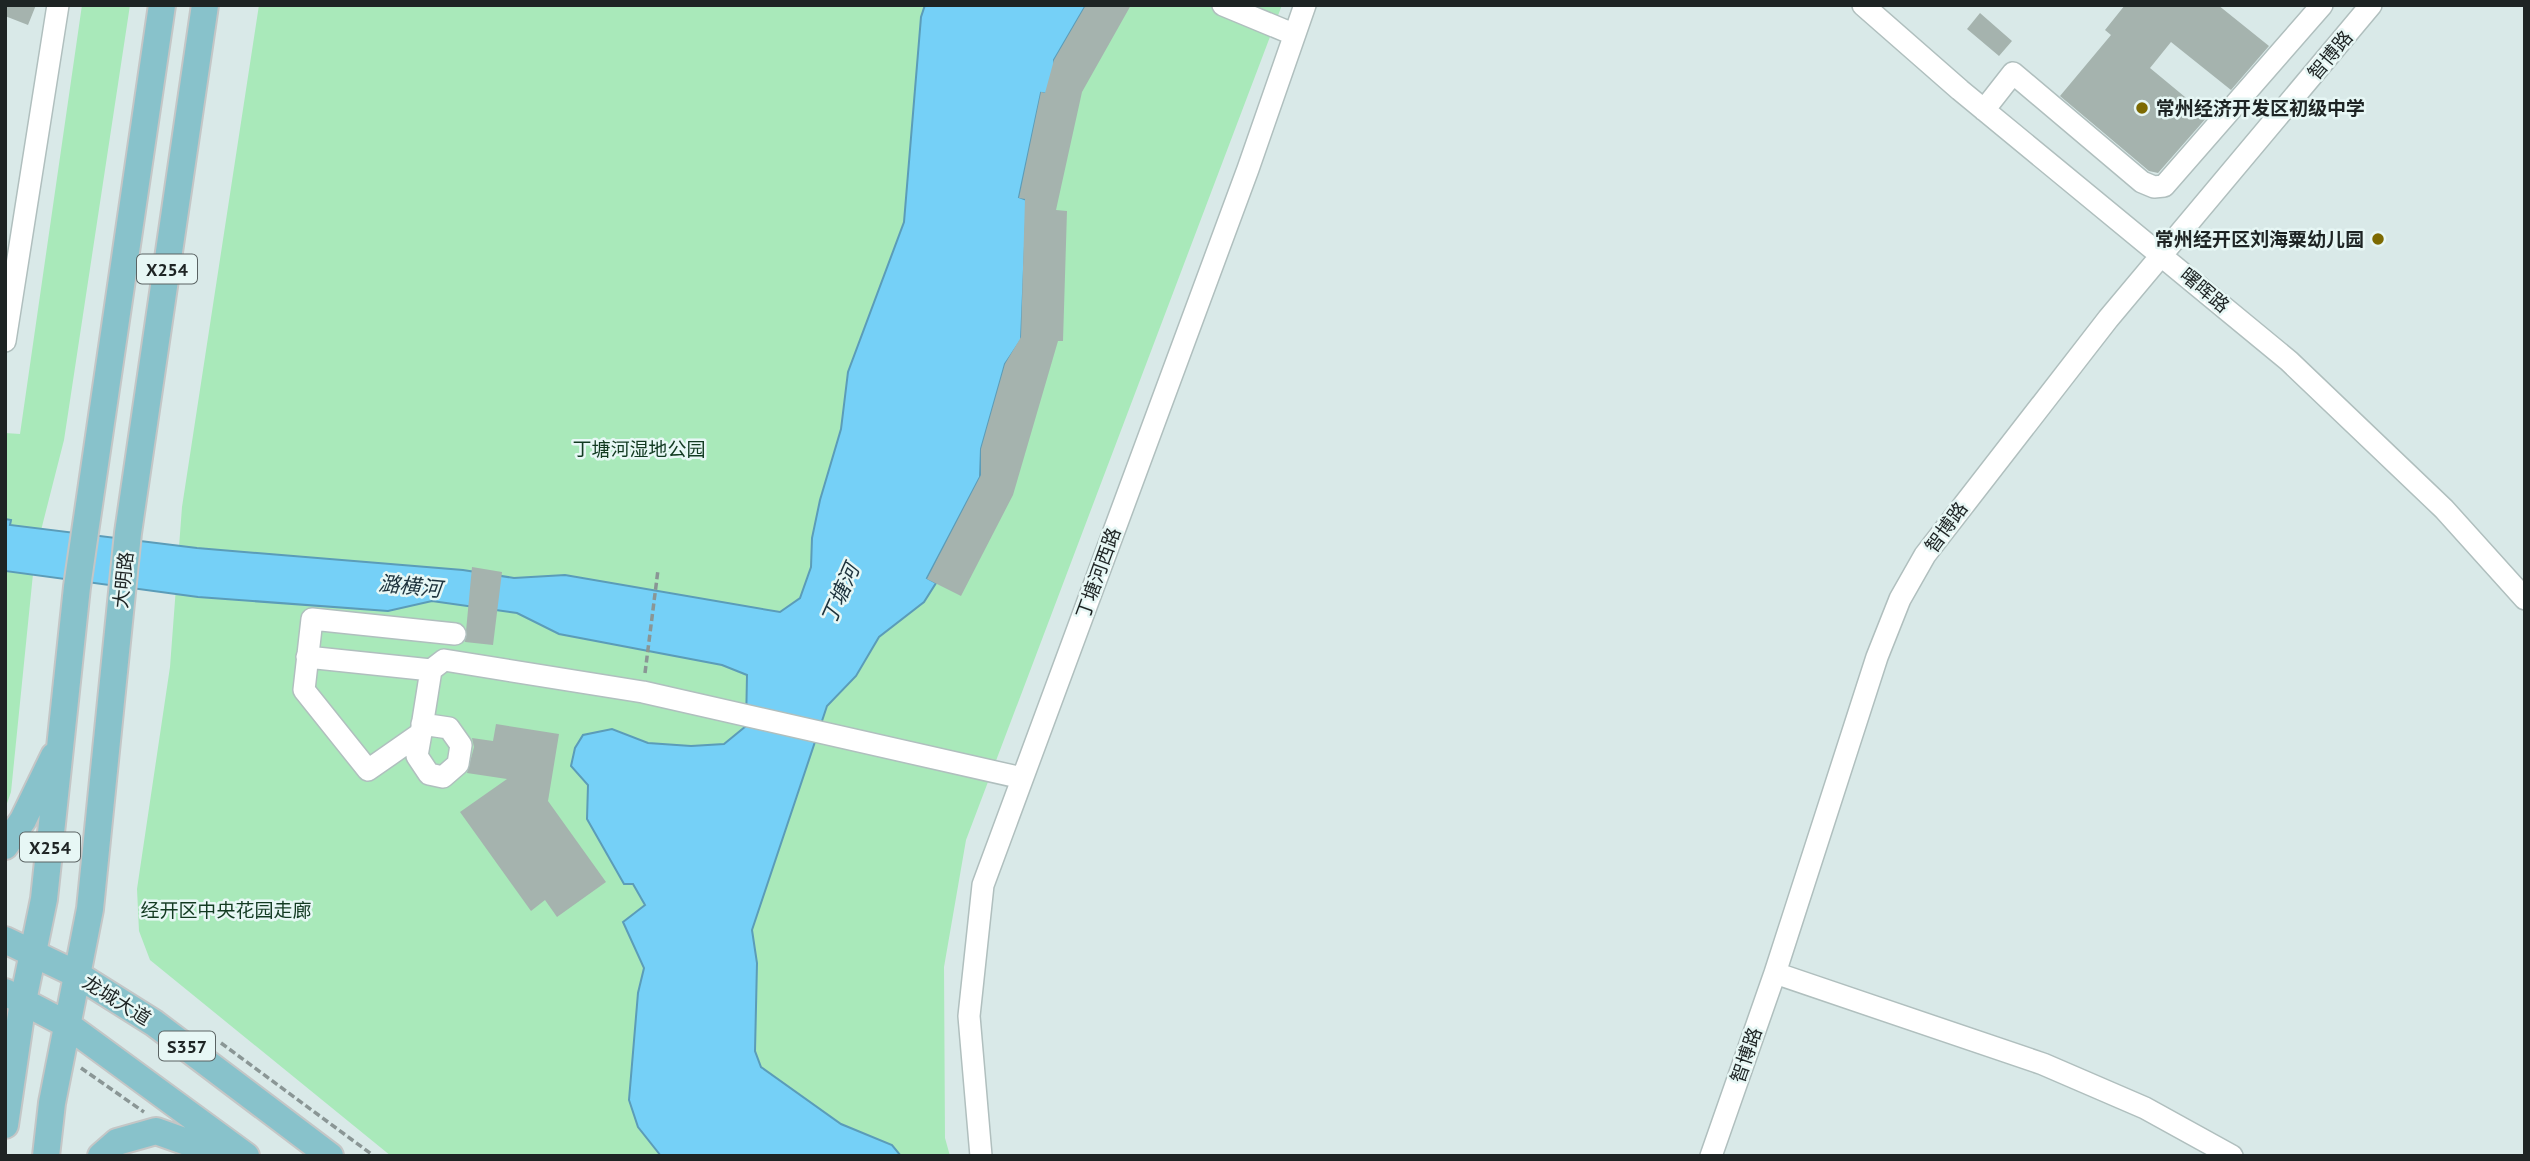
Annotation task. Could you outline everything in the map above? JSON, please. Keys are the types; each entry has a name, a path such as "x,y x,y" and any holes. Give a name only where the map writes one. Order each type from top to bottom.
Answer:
{"main road":[{"name":"X254","path":"5,1125 14,997 33,954 44,899 77,587 162,5"},
{"name":"大明路","path":"46,1156 60,1055 90,909 128,533 205,5"},
{"path":"5,846 23,820 62,738"},
{"name":"S357","path":"5,940 33,954"},
{"name":"龙城大道","path":"33,954 76,974 154,1023 330,1156"},
{"name":"S357","path":"14,997 66,1024 246,1156"},
{"path":"100,1156 117,1142 156,1131 226,1156"}],"street":[{"path":"5,341 58,5"},
{"path":"1223,5 1293,34"},
{"name":"丁塘河西路","path":"981,1156 968,1016 983,886 1248,169 1304,5"},
{"name":"曙晖路","path":"1863,5 1984,110 2290,361 2444,509 2525,599"},
{"path":"1984,110 2013,73 2142,182 2154,187 2164,186 2322,5"},
{"name":"智博路","path":"1711,1156 1775,973 1877,657 1900,599 1951,517 2108,319 2164,256 2371,5"},
{"path":"455,634 312,620 304,690 368,770 421,728 431,670 444,660 635,691 1022,778"},
{"path":"307,657 431,670"},
{"path":"1775,973 2043,1064 2145,1108 2232,1156"}],"path":[{"path":"647,658 658,570"},
{"path":"60,1055 153,1118"}],"green space":[{"path":"82,5 130,5 64,440 35,554 11,792 5,809 5,433 20,434"},
{"name":"丁塘河湿地公园","path":"259,5 1282,5 966,840 944,967 945,1138 950,1156 391,1156 150,960 139,931 137,889 170,667 182,507"}],"water":[{"path":"925,5 1086,5 1054,60 1060,96 1041,93 1019,197 1027,200 1021,340 1005,364 981,449 980,477 927,578 936,583 924,602 879,637 856,676 827,706 752,930 757,963 755,1051 761,1067 841,1124 892,1145 901,1156 661,1156 638,1127 629,1100 638,993 644,968 623,922 645,905 633,884 624,884 587,819 588,785 571,766 575,748 583,735 612,729 648,743 691,746 724,744 746,726 747,675 722,665 559,634 517,613 432,601 388,611 198,597 5,571 5,519 11,520 10,525 197,548 463,570 514,578 565,575 780,612 800,598 811,567 812,538 841,429 848,372 904,222 921,17"}],"building":[{"path":"5,5 36,5 28,25 5,16"},
{"path":"1086,5 1131,5 1082,92 1056,210 1067,211 1063,341 1058,341 1013,495 961,596 927,579 981,475 981,449 1005,364 1021,337 1025,199 1019,198 1041,92 1045,93 1054,60"},
{"path":"2125,5 2218,5 2269,46 2231,90 2171,42 2150,68 2208,116 2158,173 2149,171 2060,96 2111,35 2105,30"},
{"path":"1980,13 2012,41 1999,56 1967,29"},
{"path":"472,567 502,572 493,645 465,642"},
{"path":"496,724 559,734 548,801 606,882 557,917 545,900 531,911 460,812 507,779 467,773 474,747 472,738 493,741"}],"place":[{"name":"常州经济开发区初级中学","path":"2142,108"},
{"name":"常州经开区刘海粟幼儿园","path":"2378,239"}],"water label":[{"name":"潞横河","path":"410,586"},
{"name":"丁塘河","path":"840,594"}],"park label":[{"name":"经开区中央花园走廊","path":"226,910"}]}
